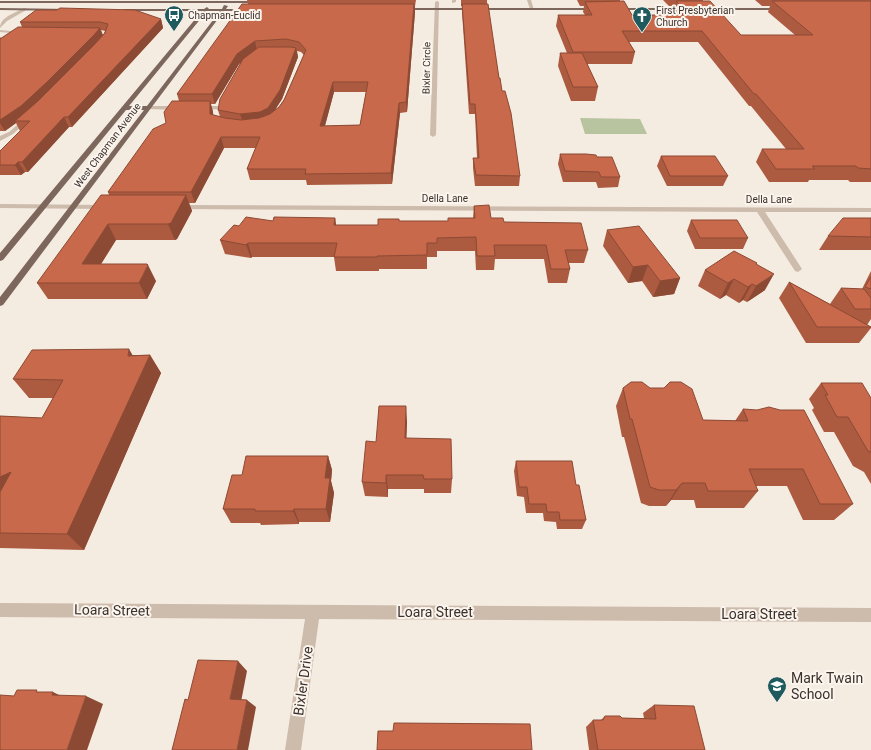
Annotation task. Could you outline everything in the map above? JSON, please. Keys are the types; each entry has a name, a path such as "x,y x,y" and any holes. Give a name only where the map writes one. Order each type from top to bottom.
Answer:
{"main road":[{"name":"West Chapman Avenue","path":"0,258 213,1"},
{"name":"West Chapman Avenue","path":"0,303 230,1"},
{"path":"0,2 266,2"},
{"path":"0,7 14,2"},
{"path":"0,7 15,5 61,5 73,2"},
{"path":"429,2 439,2"},
{"path":"448,2 460,2"},
{"path":"523,2 538,2"},
{"path":"671,3 677,9"},
{"path":"0,7 80,10"},
{"path":"393,9 602,9"},
{"path":"609,9 692,9"},
{"path":"699,9 790,9"},
{"path":"118,10 256,10"},
{"path":"124,108 149,108"}],"street":[{"path":"530,1 532,9"},
{"name":"Bixler Circle","path":"433,135 437,8 439,2"},
{"path":"1,28 22,16 20,13 26,9"},
{"path":"1,28 21,33 28,33"},
{"path":"16,37 21,33"},
{"path":"217,115 218,108 222,102"},
{"path":"149,108 218,108"},
{"path":"0,139 11,133 29,117"},
{"path":"0,206 112,207"},
{"name":"Della Lane","path":"166,207 871,210"},
{"path":"759,210 798,269"},
{"name":"Loara Street","path":"0,610 871,615"},
{"name":"Bixler Drive","path":"293,750 313,612"}],"green space":[{"path":"580,118 640,119 647,134 585,134"}],"building":[{"path":"624,1 632,15 688,15 676,1 710,1 741,35 813,35 772,1 871,1 871,169 858,168 856,166 812,166 815,169 776,169 762,149 804,149 756,94 754,94 702,31 622,31 635,52 573,52 558,15 592,15 585,2"},
{"path":"242,4 414,4 406,102 399,103 391,173 305,174 306,169 247,169 260,137 221,137 191,192 108,192 153,129 166,123 164,112 172,101 210,101 210,114 225,118 241,120 259,118 270,114 279,107 284,100 306,50 299,42 286,39 255,41 237,54 212,94 177,94","holes":["333,82 368,82 360,125 320,126"]},
{"path":"462,4 488,4 499,78 502,91 505,91 511,113 520,176 476,175 473,158 479,158 475,104 470,104"},
{"path":"60,8 135,10 161,19 68,117 64,117 22,162 18,162 15,165 0,165 0,151 30,121 15,121 38,101 105,33 108,24 100,22 20,22 36,10 57,10"},
{"path":"18,27 100,28 21,106 0,120 0,39"},
{"path":"259,47 296,48 280,90 268,108 260,112 240,114 218,110 220,99 243,59"},
{"path":"560,53 582,53 598,87 573,87"},
{"path":"560,154 586,154 596,155 597,157 612,157 620,177 601,177 599,172 565,171"},
{"path":"661,156 715,156 728,176 670,176"},
{"path":"101,195 186,195 171,223 108,224 82,264 147,264 148,265 139,283 37,283"},
{"path":"489,205 491,218 503,218 504,222 581,223 588,250 565,250 570,269 551,269 546,245 494,245 495,256 477,256 476,237 437,238 437,243 427,243 427,255 377,257 334,257 337,243 248,243 246,245 220,240 234,225 239,226 246,217 273,221 274,217 335,218 334,225 378,225 378,219 399,219 399,221 448,221 448,218 475,218 474,206"},
{"path":"843,218 871,218 871,237 828,236"},
{"path":"691,220 737,220 748,238 700,238"},
{"path":"639,226 680,278 660,281 648,265 633,267 607,230"},
{"path":"734,251 774,274 756,286 752,284 748,287 734,279 728,283 705,270"},
{"path":"871,277 871,289 865,287"},
{"path":"789,282 871,327 817,327"},
{"path":"841,288 864,289 871,298 871,309 855,309"},
{"path":"129,349 128,356 150,355 67,534 0,533 0,492 11,472 0,477 0,416 42,418 63,380 13,379 32,350"},
{"path":"631,382 642,382 650,388 664,388 670,382 681,382 692,389 703,420 748,421 743,409 757,410 769,407 780,410 804,410 853,504 820,504 803,469 749,469 758,491 708,491 705,483 682,483 676,490 659,490 650,487 632,419 630,419 623,388"},
{"path":"821,383 862,383 871,398 871,452 868,451 848,417 837,417 825,395 828,395"},
{"path":"379,406 406,406 405,438 451,439 452,479 424,479 423,475 386,475 386,483 362,482 366,441 376,442"},
{"path":"246,456 328,456 325,478 330,478 326,509 255,511 255,509 223,509 232,475 242,475"},
{"path":"516,461 572,461 576,485 579,485 586,520 560,520 559,512 547,512 546,504 529,504 527,487 519,487"},
{"path":"198,660 238,661 230,699 247,700 237,750 172,750 185,699 188,700"},
{"path":"17,690 53,692 52,695 86,696 67,750 0,750 0,695 14,696"},
{"path":"654,705 694,706 705,750 598,750 593,720 603,720 605,716 656,719"},
{"path":"394,723 530,724 532,750 377,750 378,731 393,731"}],"place":[{"name":"Chapman-Euclid","path":"174,32"},
{"name":"First Presbyterian Church","path":"642,33"},
{"name":"Mark Twain School","path":"777,703"}]}
